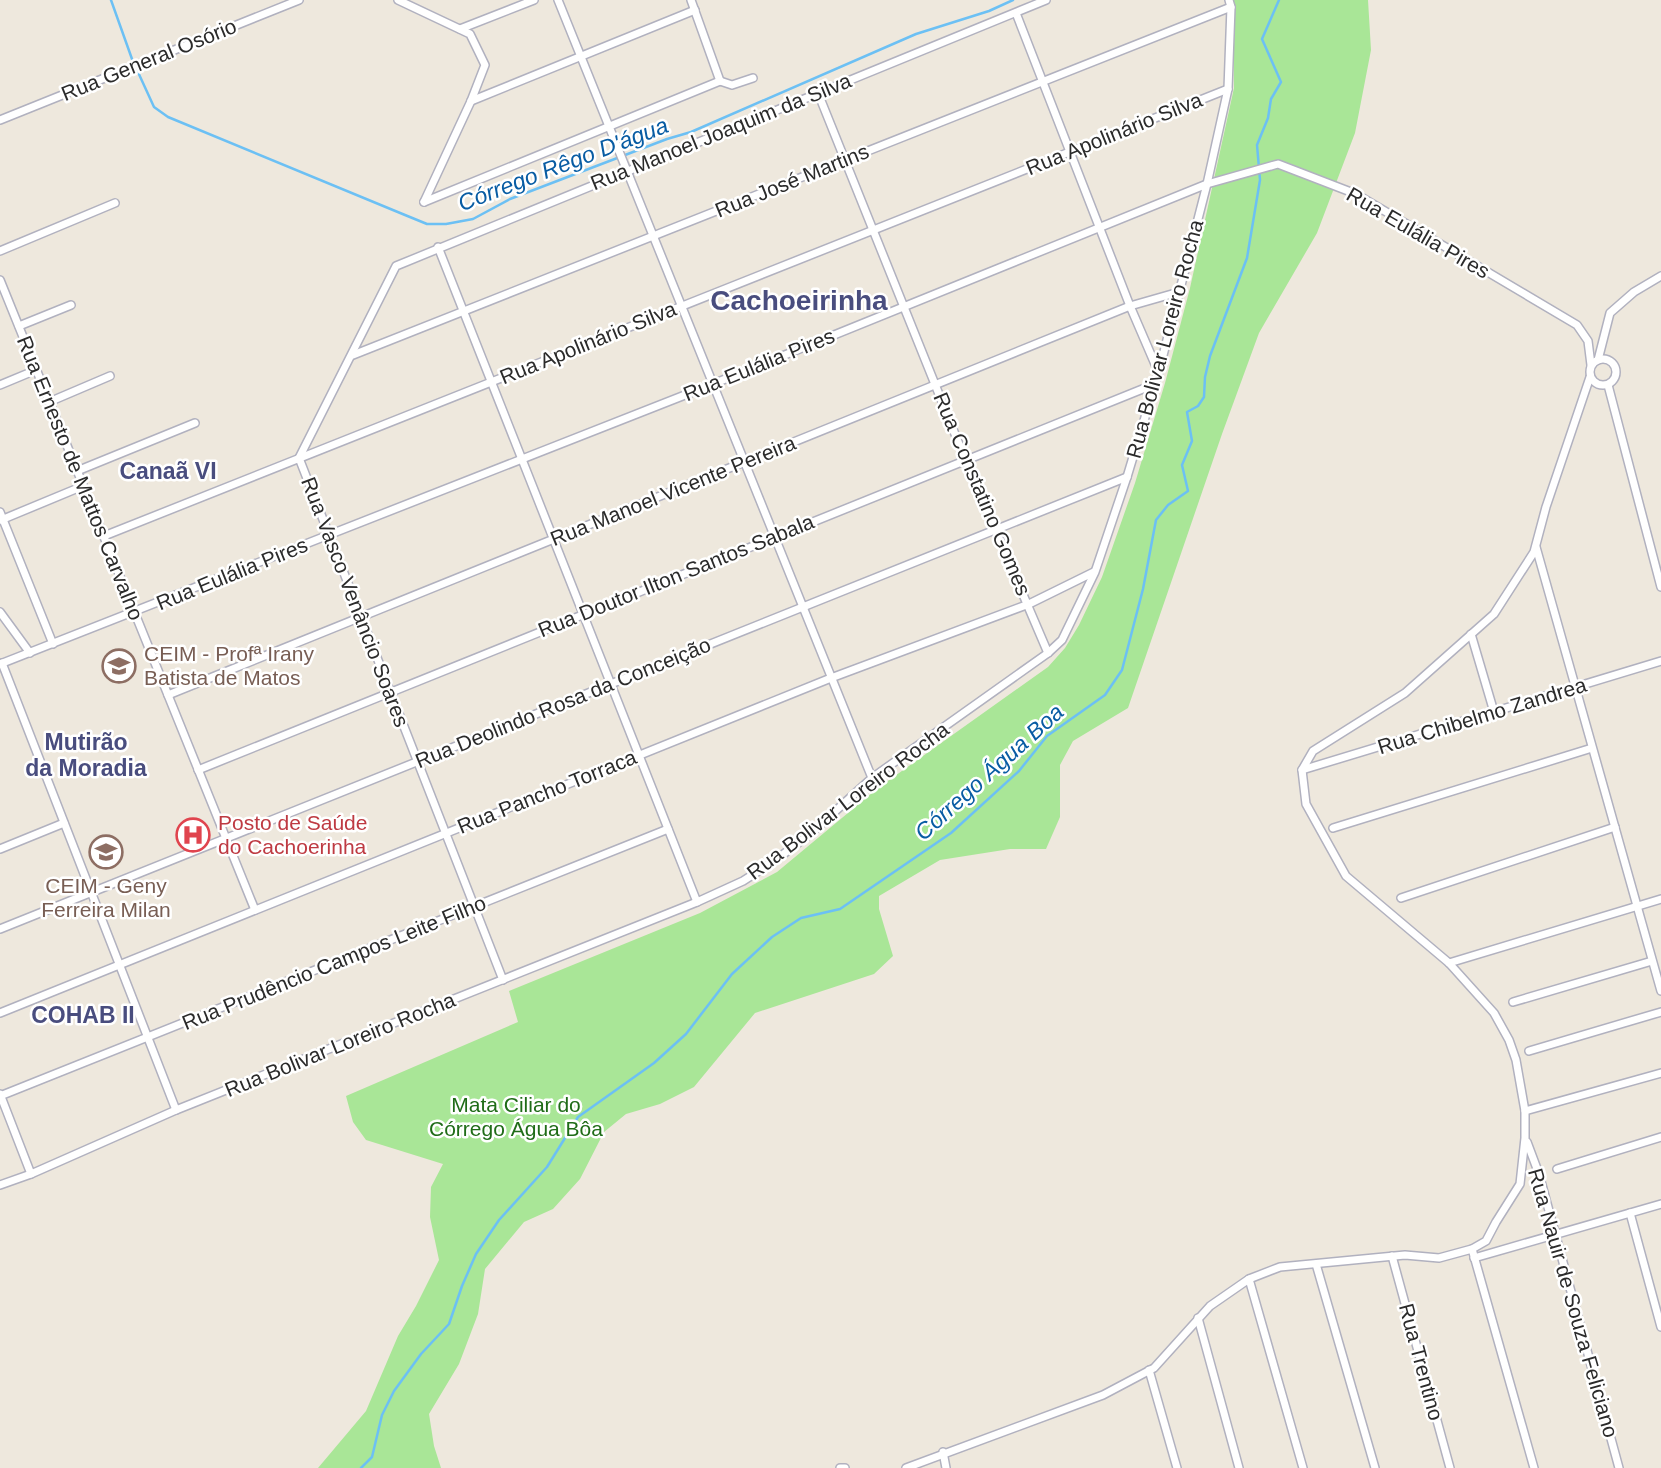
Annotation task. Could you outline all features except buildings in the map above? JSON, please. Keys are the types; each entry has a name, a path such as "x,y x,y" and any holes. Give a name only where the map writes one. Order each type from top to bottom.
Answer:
{"street":[{"name":"Rua General Osório","path":"0,120 299,0"},
{"path":"398,0 470,34 485,65 424,202 720,81 732,85 753,78"},
{"path":"460,29 534,0"},
{"path":"558,0 872,778"},
{"path":"691,0 720,81"},
{"name":"Rua Manoel Joaquim da Silva","path":"352,355 396,266 626,168 1046,0"},
{"name":"Rua José Martins","path":"352,355 1043,82 1230,4"},
{"name":"Rua Bolivar Loreiro Rocha","path":"0,1185 176,1110 697,902 743,881 774,862 810,834 872,778 1048,653 1062,640 1095,572 1127,477 1180,292 1228,89 1230,4"},
{"path":"471,101 695,10"},
{"path":"1016,13 1158,372"},
{"name":"Rua Apolinário Silva","path":"104,536 1228,89"},
{"path":"818,93 903,306"},
{"name":"Rua Eulália Pires","path":"1,664 713,384 1207,184 1278,164 1356,194 1577,325 1588,341 1590,377 1546,507 1536,546"},
{"path":"0,251 115,202"},
{"path":"438,247 697,902"},
{"path":"1591,365 1598,359 1609,313 1634,292 1661,276"},
{"name":"Rua Ernesto de Mattos Carvalho","path":"0,280 255,910"},
{"name":"Rua Manoel Vicente Pereira","path":"168,695 1130,306 1180,292"},
{"path":"19,326 71,305"},
{"name":"Rua Constatino Gomes","path":"903,306 1048,653"},
{"path":"299,458 352,355"},
{"path":"1590,377 1599,385 1608,385 1615,379 1616,370 1612,362 1598,359"},
{"path":"0,385 36,370"},
{"path":"49,402 110,376"},
{"name":"Rua Doutor Ilton Santos Sabala","path":"198,770 1155,384"},
{"path":"1608,385 1661,587"},
{"path":"77,471 195,423"},
{"name":"Rua Vasco Venâncio Soares","path":"299,458 503,980"},
{"name":"Rua Deolindo Rosa da Conceição","path":"0,929 1127,477"},
{"path":"53,644 1,517 83,486"},
{"path":"906,1468 943,1452 1103,1395 1149,1370 1210,1306 1249,1279 1280,1267 1392,1256 1439,1258 1472,1249 1486,1241 1520,1184 1525,1111 1516,1060 1509,1040 1494,1013 1449,963 1346,876 1306,804 1302,770 1313,751 1405,693 1494,614 1536,546"},
{"path":"1536,546 1661,991"},
{"name":"Rua Pancho Torraca","path":"0,1013 831,678 1029,604 1095,572"},
{"path":"0,612 30,653"},
{"path":"1471,635 1494,712"},
{"name":"Rua Chibelmo Zandrea","path":"1302,770 1661,661"},
{"path":"1,664 176,1110"},
{"path":"1334,828 1592,748"},
{"path":"0,849 64,823"},
{"path":"1401,898 1615,827"},
{"name":"Rua Prudêncio Campos Leite Filho","path":"0,1096 668,829"},
{"path":"1449,963 1661,899"},
{"path":"1513,1002 1653,961"},
{"path":"1529,1051 1661,1013"},
{"path":"1525,1111 1661,1073"},
{"path":"0,1096 31,1174"},
{"name":"Rua Nauir de Souza Feliciano","path":"1525,1138 1539,1174 1619,1468"},
{"path":"1557,1169 1661,1138"},
{"path":"1474,1258 1661,1204"},
{"path":"1630,1213 1661,1327"},
{"path":"1472,1249 1534,1468"},
{"name":"Rua Trentino","path":"1392,1256 1450,1468"},
{"path":"1316,1264 1375,1468"},
{"path":"1249,1279 1303,1468"},
{"path":"1198,1318 1239,1468"},
{"path":"1149,1370 1177,1468"},
{"path":"943,1452 946,1468"}],"green space":[{"name":"Mata Ciliar do Córrego Água Bôa","path":"1233,0 1368,0 1371,50 1355,133 1317,233 1259,333 1128,708 1073,741 1060,765 1060,817 1046,849 1010,849 940,860 879,896 879,909 893,956 874,974 755,1013 694,1087 660,1104 626,1114 604,1132 580,1179 553,1209 524,1222 485,1269 478,1314 459,1364 429,1414 441,1468 318,1468 366,1411 398,1336 439,1260 430,1217 431,1187 443,1164 366,1140 353,1122 346,1096 518,1022 509,991 700,913 777,872 878,788 1048,667 1065,648 1102,577 1135,483 1190,288 1234,88"}],"waterway":[{"name":"Córrego Rêgo D'água","path":"111,0 132,59 154,107 168,117 427,224 473,219 510,199 691,132 916,34 989,11 1013,0"},
{"name":"Córrego Água Boa","path":"361,1468 372,1457 382,1415 394,1391 421,1354 449,1324 476,1254 499,1220 547,1167 578,1117 654,1063 686,1034 732,974 772,937 801,918 840,909 951,833 1019,771 1047,736 1105,695 1122,670 1143,589 1156,520 1168,505 1188,491 1182,465 1192,441 1187,412 1198,406 1204,397 1210,356 1247,258 1260,180 1257,145 1268,118 1271,99 1281,82 1262,39 1279,0"}],"place":[{"name":"CEIM - Profª Irany Batista de Matos","path":"119,666"},
{"name":"Posto de Saúde do Cachoerinha","path":"193,835"},
{"name":"CEIM - Geny Ferreira Milan","path":"106,852"}],"district":[{"name":"Cachoeirinha","path":"799,300"},
{"name":"Canaã VI","path":"168,471"},
{"name":"Mutirão da Moradia","path":"86,755"},
{"name":"COHAB II","path":"83,1015"}]}
